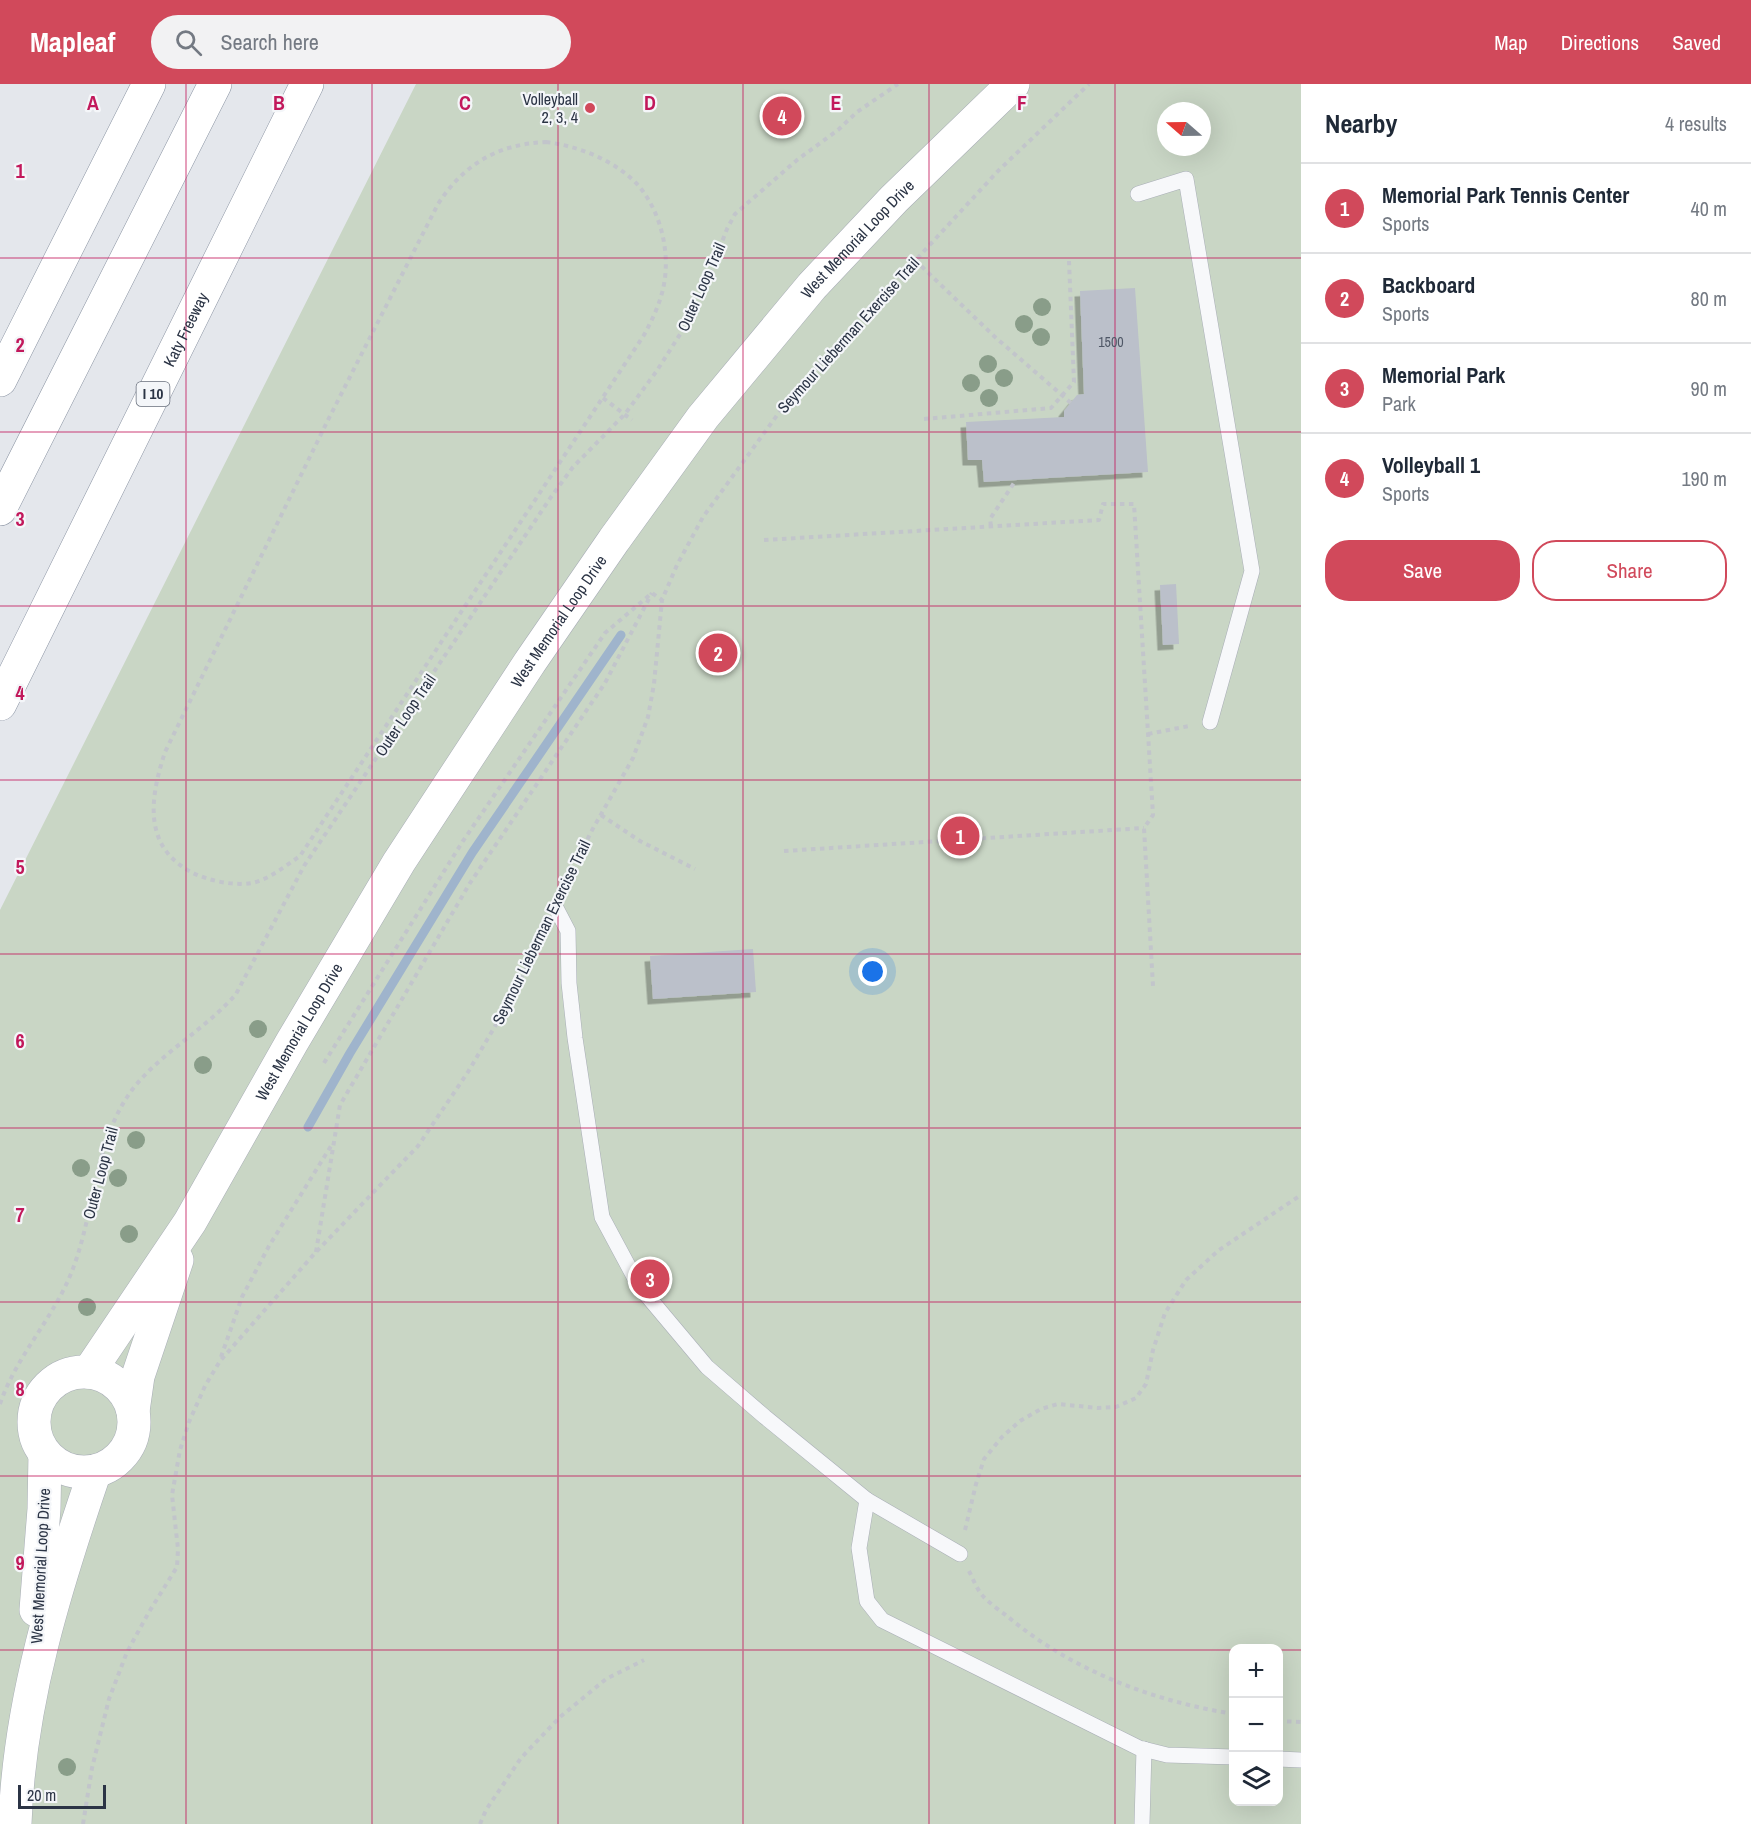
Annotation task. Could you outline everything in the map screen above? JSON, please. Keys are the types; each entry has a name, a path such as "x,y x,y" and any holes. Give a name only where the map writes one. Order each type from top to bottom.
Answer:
{"main road":[{"path":"0,380 149,84"},
{"path":"0,509 215,84"},
{"name":"Katy Freeway","path":"0,704 307,84"},
{"name":"West Memorial Loop Drive","path":"89,1372 190,1222 291,1042 399,862 530,662 680,449 703,417 812,286 894,199 1013,84"},
{"name":"West Memorial Loop Drive","path":"133,1411 138,1376 190,1222"},
{"path":"89,1372 106,1377 119,1386 128,1398 133,1411 134,1425 124,1452 114,1462 95,1471 73,1471 57,1465 45,1454 37,1439 33,1422 36,1406 44,1391 57,1379 73,1373 89,1372"},
{"name":"West Memorial Loop Drive","path":"34,1678 36,1596 44,1509 45,1454"},
{"name":"West Memorial Loop Drive","path":"15,1824 21,1740 34,1678 53,1595 95,1471"}],"lane":[{"path":"1138,194 1186,179 1252,570 1210,722"},
{"path":"556,908 568,931 568,983 602,1217 639,1286 707,1367 867,1500 960,1554"},
{"path":"867,1500 859,1548 867,1601 882,1620 1144,1749 1167,1755 1229,1757"},
{"path":"1142,1824 1144,1749"},
{"path":"1283,1759 1301,1760"}],"path":[{"name":"Outer Loop Trail","path":"0,1404 7,1383 19,1360 69,1277 82,1239 108,1136 118,1111 133,1089 152,1068 221,1011 236,994 304,866 550,497 573,467 625,414 656,372 686,325 735,214 857,112 898,84"},
{"name":"Seymour Lieberman Exercise Trail","path":"83,1824 92,1768 109,1699 127,1652 177,1568 178,1549 172,1495 180,1450 201,1395 220,1360 315,1253 418,1146 468,1072 501,1015 556,908 569,876 633,758 648,717 654,684 662,600 677,565 703,517 794,392 998,171 1089,84"},
{"path":"546,142 560,144 608,162 636,183 646,197 661,229 666,252 666,271 662,293 644,335 603,398 300,856 266,878 251,883 229,883 202,877 179,865 160,843 153,813 156,782 165,752 328,420 438,204 460,177 507,147 546,142"},
{"path":"915,260 995,337 1071,403"},
{"path":"924,418 1051,408 1063,396 1074,382 1069,261"},
{"path":"603,398 632,420"},
{"path":"991,526 990,519 1016,480"},
{"path":"764,540 1099,520 1103,504 1134,504 1153,815 1144,828 1153,986"},
{"path":"652,593 662,600"},
{"path":"324,1063 463,841 605,633 652,593"},
{"path":"315,1253 340,1105 470,883 605,683 652,593"},
{"path":"1148,734 1210,722"},
{"path":"601,815 640,841 695,869"},
{"path":"784,851 1144,828"},
{"path":"220,1360 242,1297 269,1246 333,1143"},
{"path":"1229,1713 1183,1705 1140,1692 1065,1656 1022,1629 982,1595 960,1554 984,1459 1002,1437 1020,1420 1041,1409 1058,1404 1098,1408 1116,1407 1136,1398 1146,1384 1153,1350 1165,1314 1186,1280 1219,1250 1301,1196"},
{"path":"480,1824 486,1810 521,1758 560,1717 606,1679 644,1660"},
{"path":"1283,1721 1301,1722"}],"green space":[{"path":"416,84 1301,84 1301,1824 0,1824 0,910"}],"building":[{"path":"1135,288 1148,472 984,482 982,460 968,460 966,422 1064,417 1064,411 1077,395 1084,394 1080,291"},
{"path":"1176,584 1179,644 1163,645 1160,585"},
{"path":"753,949 756,992 653,999 650,956"}],"waterway":[{"path":"308,1127 350,1053 472,853 621,635"}],"place":[{"name":"Volleyball 2, 3, 4","path":"590,108"},
{"name":"Volleyball 1","path":"782,116"},
{"name":"Backboard","path":"718,653"},
{"name":"Memorial Park Tennis Center","path":"960,836"},
{"name":"Memorial Park","path":"650,1279"}]}
